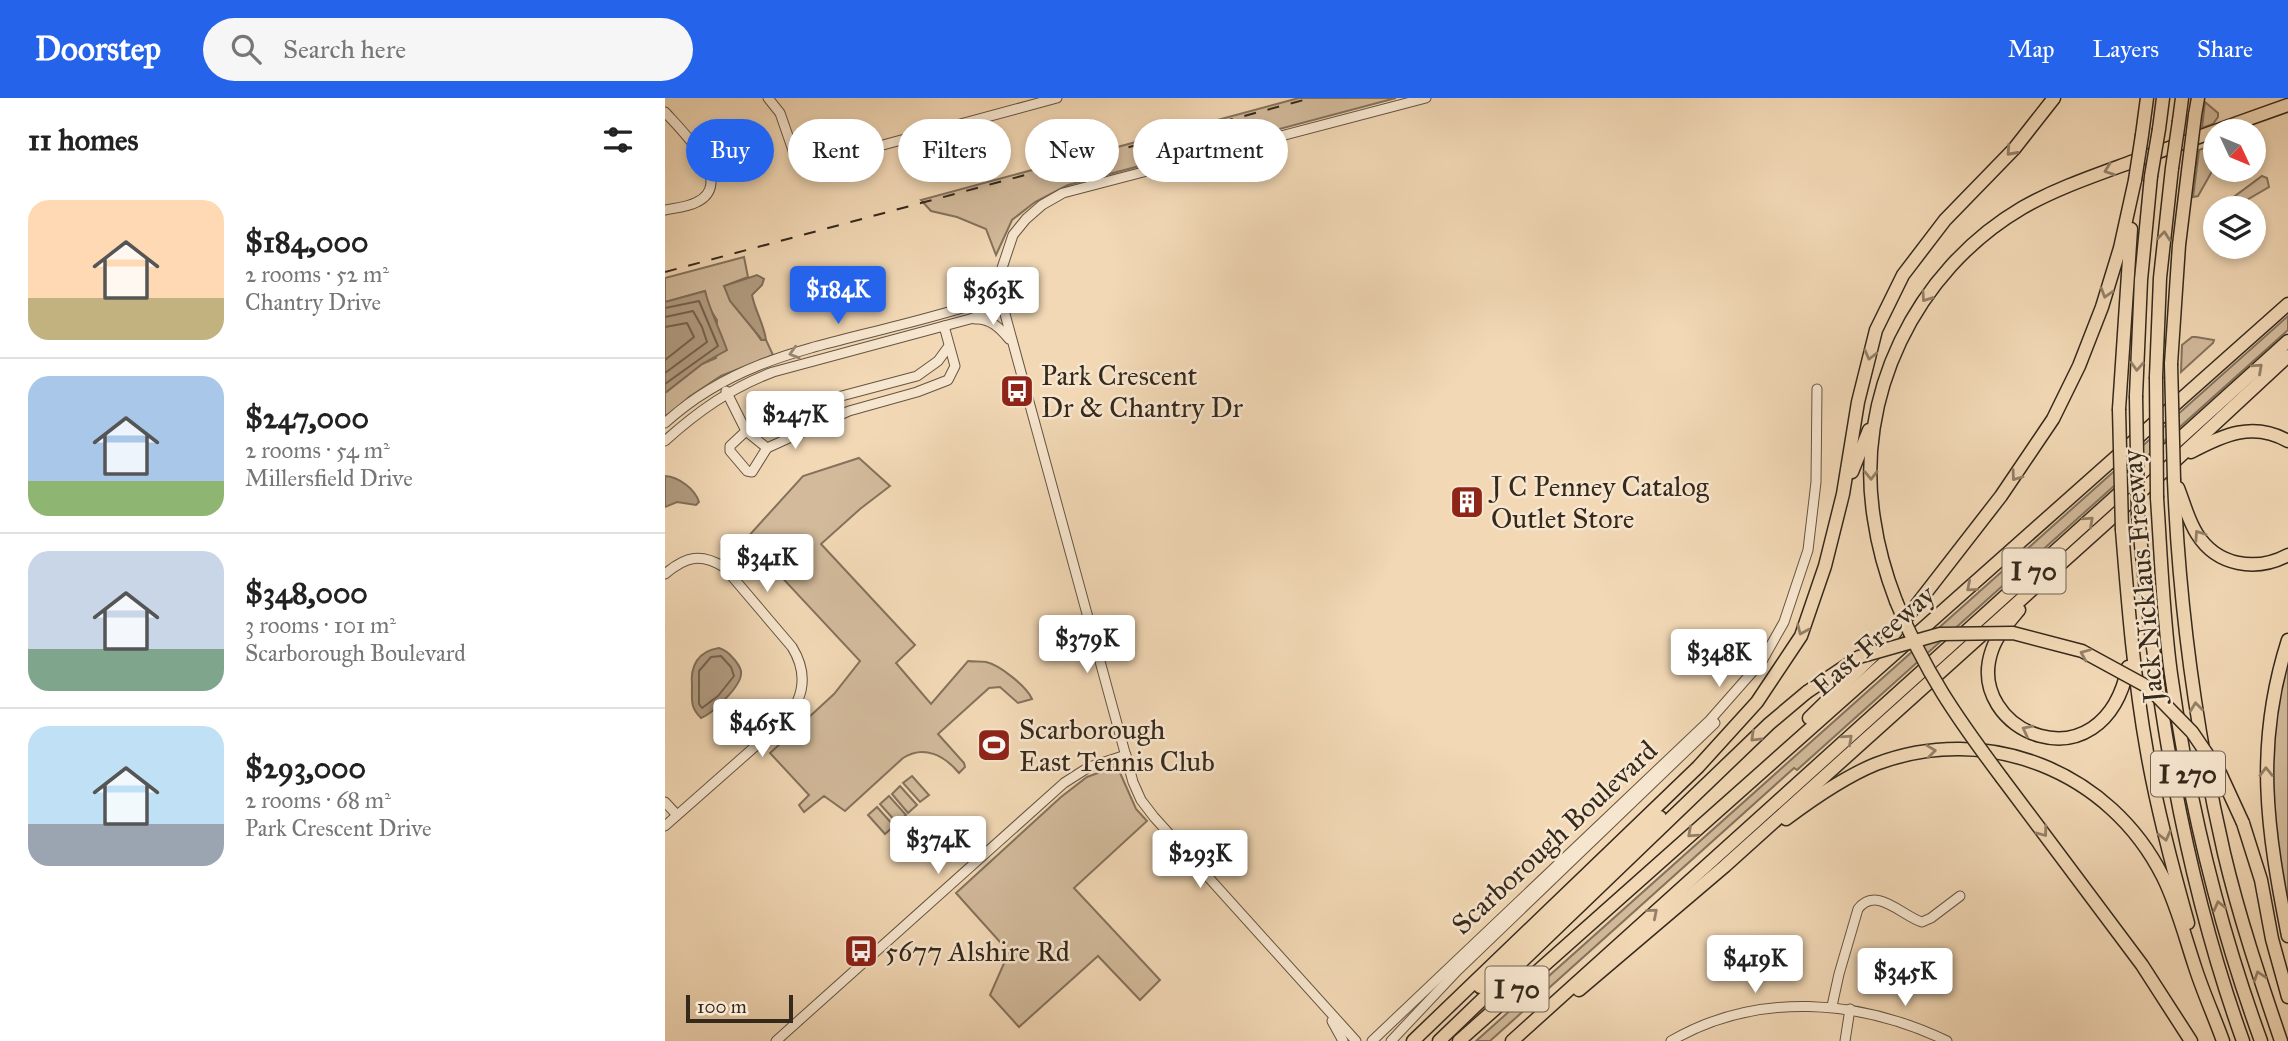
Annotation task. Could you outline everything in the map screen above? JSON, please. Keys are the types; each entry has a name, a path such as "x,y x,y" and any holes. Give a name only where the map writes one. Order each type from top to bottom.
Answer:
{"highway":[{"path":"1413,1041 1697,767 1757,702 1801,636 1825,566 1843,495 1858,402 1876,330 1903,275 1945,220 2014,149 2054,98"},
{"path":"1738,791 1890,639 2026,462 2053,419 2079,366 2102,307 2120,248 2135,180 2147,98"},
{"name":"Jack Nicklaus Freeway","path":"2163,98 2151,176 2141,280 2136,396 2139,515 2157,680 2178,803 2205,920 2243,1041"},
{"name":"Jack Nicklaus Freeway","path":"2182,98 2160,278 2156,377 2157,498 2171,674 2193,797 2222,916 2261,1041"},
{"path":"2198,98 2179,245 2171,364 2176,545 2199,729 2224,854 2256,967 2281,1041"},
{"path":"1843,495 1878,407 1894,355 1917,309 1954,262 1992,228 2022,208 2059,189 2288,105"},
{"path":"2135,180 2119,409 2122,530 2130,624 2152,780 2173,870 2211,1007"},
{"name":"East Freeway","path":"1459,1041 2288,304"},
{"name":"East Freeway","path":"1511,1041 2288,341"},
{"path":"1518,1041 1725,866 2288,356"},
{"path":"1878,407 1870,469 1873,518 1896,601 1931,676 1950,707 2142,965 2191,1041"},
{"path":"2175,461 2222,436 2235,433 2257,430 2288,441"},
{"path":"2174,480 2197,534 2219,556 2237,563 2261,565 2288,555"},
{"path":"2056,568 2004,628 1991,651 1991,692 1998,705 2016,724 2039,736 2055,739 2083,733 2099,723 2112,709 2122,691 2129,657 2130,624"},
{"path":"1439,1041 1769,724 1807,692 1859,657 1940,634 2013,633 2082,651 2148,687 2192,732 2220,773 2243,823 2261,880 2272,939 2288,997"},
{"path":"2288,640 2279,669 2266,755 2267,813 2288,936"},
{"path":"1725,866 1828,790 1876,764 1913,753 1956,748 1997,752 2045,765 2091,791 2115,810 2134,831 2164,878 2224,1041"},
{"path":"1419,1041 1510,961 1664,814 1701,790"}],"street":[{"path":"768,98 780,113 798,162 808,169 827,166 868,149 1057,98"},
{"path":"1356,1041 1147,809 1135,788 1002,303 999,277 1013,235 1041,205 1063,193 1426,98"},
{"path":"665,112 707,162 710,183 708,192 695,203 665,210"},
{"path":"665,424 690,402 721,382 765,362 994,299 1002,303"},
{"path":"665,440 691,418 751,380 970,319 996,310 1002,303"},
{"path":"970,319 991,322 1013,344"},
{"path":"746,431 730,446 730,451 747,471 753,472 767,448 849,411 944,383 951,377 955,366 944,326"},
{"path":"800,407 918,376 938,361 949,346"},
{"path":"721,382 746,431 767,448"},
{"name":"Scarborough Boulevard","path":"1372,1041 1710,720 1762,661 1784,622 1808,550 1816,482 1817,388"},
{"path":"665,573 688,559 710,558 724,567 792,647 800,661 802,682 796,706 785,720 665,826"},
{"name":"Scarborough Boulevard","path":"1391,1041 1467,962 1697,742 1745,690 1760,670 1762,661"},
{"path":"776,1041 1064,783 1089,767 1126,755"},
{"path":"665,802 677,815"},
{"path":"1832,1006 1858,909 1863,902 1881,900 1921,922 1931,918 1960,896"},
{"path":"1318,999 1343,1041"},
{"path":"1671,1041 1701,1025 1752,1011 1788,1005 1850,1009 1909,1025 1947,1041"},
{"path":"1845,1041 1850,1009"}],"shaded area":[{"path":"1299,98 1396,98 1288,127 1288,119 1221,119"},
{"path":"2205,102 2218,113 2218,117 2203,119"},
{"path":"1133,143 1133,168 1119,171 1119,147"},
{"path":"2203,148 2203,182 2206,182 2198,196 2193,197 2199,150"},
{"path":"1025,172 1025,182 1079,182 1035,202 1012,220 996,255 986,229 957,217 931,211 921,200 988,182 1011,182 1011,176"},
{"path":"2267,178 2269,187 2254,196 2235,196 2254,182 2266,182"},
{"path":"744,257 748,277 724,286 761,340 766,340 773,355 721,376 689,397 665,419 665,393 702,364 716,358 717,320 708,306 705,291 665,302 665,278"},
{"path":"2288,316 2288,330 1797,770 1794,768 1490,1041 1476,1041"},
{"path":"2196,337 2214,340 2181,372 2182,345"},
{"path":"859,458 890,486 821,544 915,645 896,663 931,704 968,661 986,662 998,667 1019,683 1032,699 1018,703 1000,687 989,688 938,734 964,763 965,767 959,773 947,761 933,754 911,754 903,758 845,811 824,796 804,812 799,805 809,795 770,753 834,694 860,661 746,539 803,476"},
{"path":"2288,653 2288,918 2269,789 2276,701"},
{"path":"1117,766 1136,809 1147,821 1074,888 1160,980 1140,1000 1098,956 1019,1027 990,995 1009,952 956,893 1061,797 1087,777"},
{"path":"912,776 929,795 920,802 903,783"},
{"path":"900,786 917,805 908,813 892,794"},
{"path":"889,796 906,815 897,823 880,804"},
{"path":"877,807 894,826 885,834 868,815"}],"water":[{"path":"757,275 764,279 752,295 766,340 762,340 730,301 724,286"},
{"path":"705,291 727,350 702,364 665,393 665,302"},
{"path":"665,476 686,484 699,502 696,505 677,502 665,507"},
{"path":"719,648 737,663 741,670 740,678 726,698 701,718 692,703 692,672 701,656"}],"railway":[{"path":"665,272 1311,98"}],"place":[{"name":"Park Crescent Dr & Chantry Dr","path":"1017,391"},
{"name":"J C Penney Catalog Outlet Store","path":"1467,502"},
{"name":"Scarborough East Tennis Club","path":"994,745"},
{"name":"5677 Alshire Rd","path":"861,951"}]}
